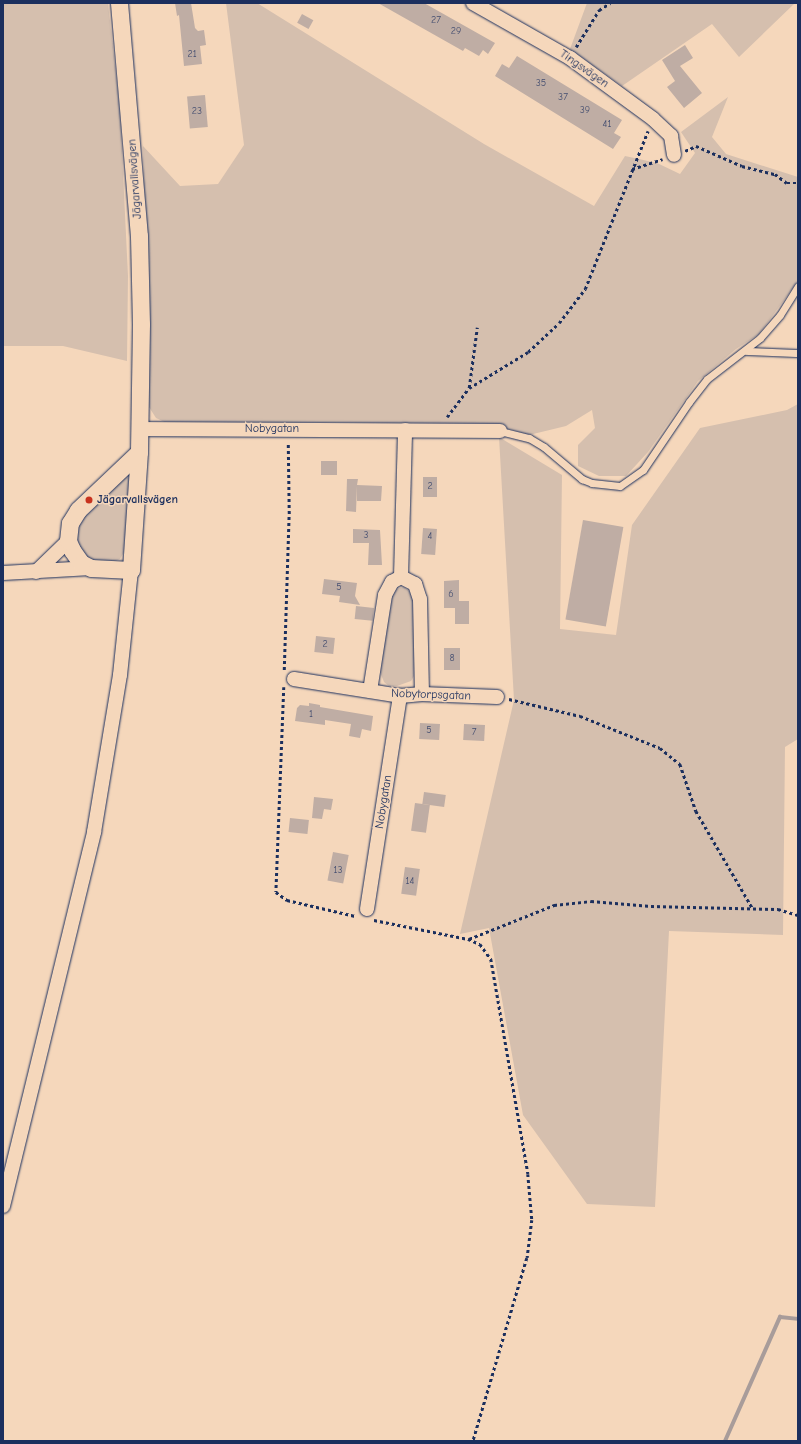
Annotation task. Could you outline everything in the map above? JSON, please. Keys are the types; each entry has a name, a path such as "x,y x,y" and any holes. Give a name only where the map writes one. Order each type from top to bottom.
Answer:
{"street":[{"name":"Jägarvallsvägen","path":"119,3 139,236 140,429 131,570"},
{"name":"Tingsvägen","path":"473,3 570,58 653,120 671,136 674,155"},
{"name":"Nobygatan","path":"140,429 500,431"},
{"path":"402,577 405,430"},
{"path":"91,568 76,557 68,541 70,524 78,510 139,452"},
{"path":"36,572 68,541"},
{"path":"3,573 91,568 131,570 120,675 94,832 3,1206"},
{"path":"370,691 385,595 392,582 402,577"},
{"path":"402,577 415,584 420,599 422,694"},
{"name":"Nobytorpsgatan","path":"287,681 400,696 422,694 497,697"},
{"name":"Nobygatan","path":"364,914 400,696"}],"lane":[{"path":"500,431 529,438 587,481 606,486 620,486 643,470 689,402 707,379 746,351 772,326 798,286"},
{"path":"746,351 798,353"}],"path":[{"path":"570,58 599,10 610,3"},
{"path":"434,430 455,409 469,388 528,352 559,323 585,289 653,120"},
{"path":"632,170 696,146 742,166 775,174 787,183 798,183"},
{"path":"469,388 477,328"},
{"path":"287,429 289,514 287,681 276,892 287,900 364,914 468,939 480,944 491,959 528,1174 532,1220 527,1258 473,1441"},
{"path":"497,697 580,716 660,748 680,764 696,811 753,909"},
{"path":"468,939 554,906 591,901 651,906 778,909 798,915"}],"shaded area":[{"path":"3,3 108,3 120,110 128,276 127,361 63,346 3,346"},
{"path":"226,3 257,3 484,144 594,206 625,156 657,163 680,174 695,153 681,132 728,97 712,137 726,154 798,177 798,281 759,334 736,349 698,381 648,452 626,476 599,476 578,466 578,445 595,428 592,410 566,426 529,435 496,425 332,422 169,424 156,418 149,407 143,146 180,186 218,184 244,145"},
{"path":"587,3 798,4 794,4 739,57 712,24 622,86 570,49"},
{"path":"798,404 798,739 785,747 783,935 669,931 655,1207 587,1204 523,1115 489,928 460,934 514,700 499,437 562,475 560,629 616,635 632,525 700,428 787,410"},
{"path":"126,477 130,479 124,552 120,559 108,564 86,558 76,541 77,524"},
{"path":"404,587 410,592 414,601 417,671 411,681 397,686 389,686 384,682 379,669 390,598 396,589"}],"building":[{"path":"175,3 191,3 195,28 198,31 204,30 206,45 200,46 202,64 184,66 179,15 177,16"},
{"path":"378,3 424,3 495,43 488,54 483,50 479,56 465,48 463,51"},
{"path":"302,14 313,20 309,29 297,23"},
{"path":"685,45 693,58 680,66 702,93 684,108 667,87 675,81 662,60"},
{"path":"517,56 622,120 614,133 621,137 613,149 495,76 502,64 509,68"},
{"path":"205,95 208,127 190,128 187,97"},
{"path":"321,461 337,461 337,475 321,475"},
{"path":"423,477 437,477 437,497 423,497"},
{"path":"347,479 358,479 357,485 382,486 381,501 357,501 357,486 356,512 346,511"},
{"path":"583,520 623,527 606,627 565,619"},
{"path":"423,528 437,529 435,555 421,554"},
{"path":"353,529 380,530 382,565 368,565 369,543 353,543"},
{"path":"324,579 357,583 355,596 360,605 339,602 340,596 322,594"},
{"path":"459,580 459,601 469,601 469,624 455,624 455,608 444,608 444,581"},
{"path":"356,606 374,608 373,621 355,619"},
{"path":"316,636 335,638 333,654 314,652"},
{"path":"444,648 460,648 460,670 444,670"},
{"path":"309,703 320,705 320,707 373,716 371,731 362,729 360,738 349,736 351,724 325,720 325,725 295,721 297,708 300,705 309,706"},
{"path":"420,723 440,724 439,740 419,739"},
{"path":"464,724 485,725 484,741 463,740"},
{"path":"424,792 446,795 444,807 422,804"},
{"path":"314,797 333,799 331,810 324,809 322,819 312,818"},
{"path":"415,803 430,805 426,833 411,831"},
{"path":"290,818 309,820 307,834 289,832"},
{"path":"333,852 349,855 343,884 327,880"},
{"path":"405,867 420,869 416,896 401,894"}],"waterway":[{"path":"725,1441 780,1317 798,1319"}],"place":[{"name":"Jägarvallsvägen","path":"89,500"}]}
